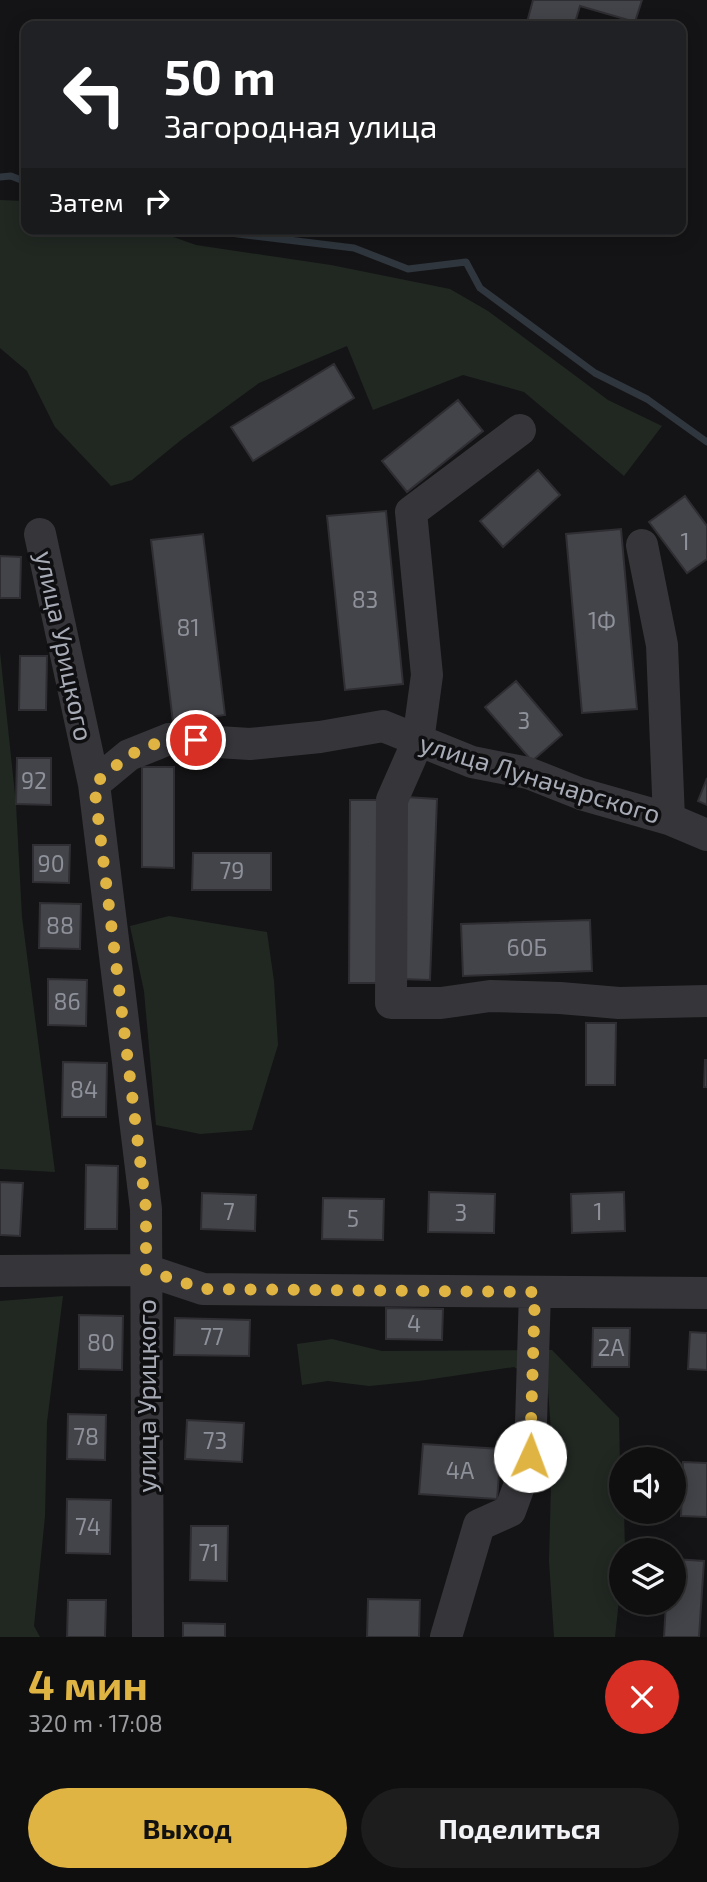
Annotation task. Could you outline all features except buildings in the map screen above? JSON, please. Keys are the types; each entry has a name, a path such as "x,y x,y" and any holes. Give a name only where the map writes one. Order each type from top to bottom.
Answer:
{"street":[{"path":"520,430 411,512 427,675 418,741 392,800 390,1003 441,1003 490,996 620,1003 707,1001"},
{"name":"улица Урицкого","path":"40,534 94,784 146,1209 148,1637"},
{"path":"642,545 662,645 669,819"},
{"name":"улица Луначарского","path":"94,784 129,755 169,738 250,744 320,737 383,726 472,762 528,774 669,819 707,835"},
{"path":"0,1271 146,1270 203,1289 707,1293"},
{"path":"446,1637 479,1525 510,1511 530,1456 535,1292"}],"shaded area":[{"path":"0,200 21,201 21,235 168,235 196,245 331,265 450,289 488,311 608,400 662,426 624,476 524,392 463,375 373,410 347,346 259,383 132,480 111,486 55,427 27,371 0,348"},
{"path":"0,652 16,804 22,917 55,1172 0,1169"},
{"path":"169,916 267,932 274,981 278,1045 252,1130 200,1134 156,1125 144,991 130,926"},
{"path":"63,1296 47,1422 45,1516 34,1626 40,1637 0,1637 0,1301"},
{"path":"332,1339 382,1351 552,1350 619,1418 620,1447 609,1447 609,1524 624,1524 625,1538 609,1538 609,1615 617,1615 615,1637 554,1637 549,1561 552,1447 548,1388 514,1367 369,1386 328,1381 302,1385 297,1344"}],"waterway":[{"path":"0,177 11,176 21,180"},
{"path":"247,235 354,248 408,269 466,262 480,288 595,373 647,399 707,442"}],"route":[{"path":"196,740 169,738 129,755 94,784 146,1209 146,1270 203,1289 535,1292 530,1456"}]}
